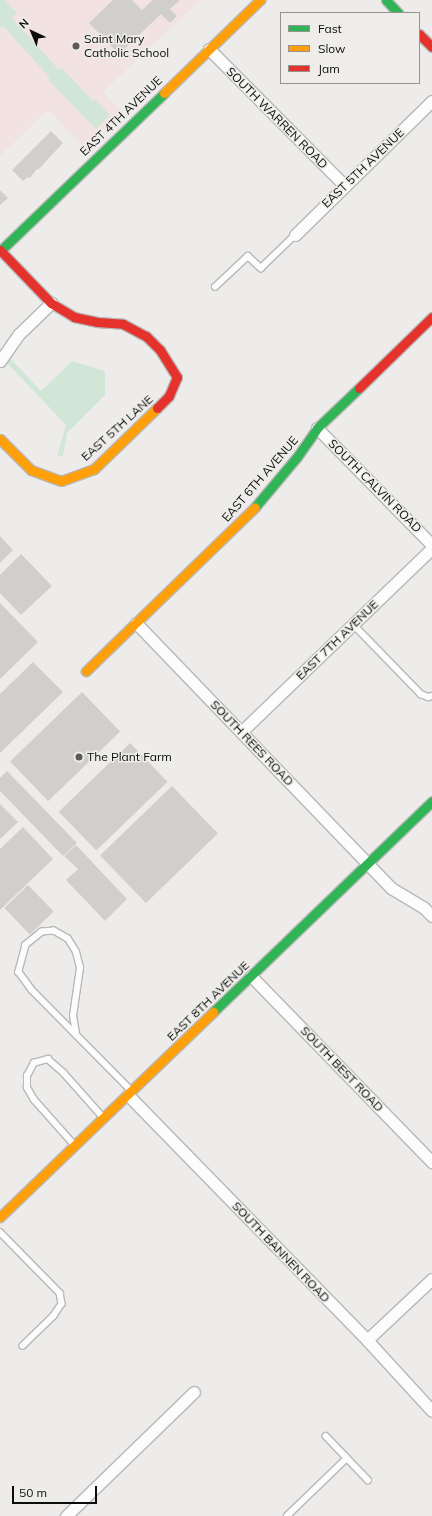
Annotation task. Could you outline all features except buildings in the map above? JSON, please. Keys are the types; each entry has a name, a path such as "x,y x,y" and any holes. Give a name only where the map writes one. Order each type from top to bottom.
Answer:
{"street":[{"name":"EAST 4TH AVENUE","path":"0,250 260,0"},
{"path":"386,0 397,12"},
{"path":"420,35 432,47"},
{"name":"SOUTH WARREN ROAD","path":"209,49 345,186"},
{"name":"EAST 5TH AVENUE","path":"295,236 432,101"},
{"path":"0,250 51,303 19,334 0,361"},
{"name":"EAST 5TH LANE","path":"0,439 31,470 61,481 94,469 169,396 177,378 160,350 146,336 123,324 97,322 74,317 51,303"},
{"name":"EAST 6TH AVENUE","path":"86,671 249,514 297,457 317,428 432,317"},
{"name":"SOUTH CALVIN ROAD","path":"317,428 432,545"},
{"name":"EAST 7TH AVENUE","path":"241,732 432,548"},
{"name":"SOUTH REES ROAD","path":"136,623 391,888 423,906 432,916"},
{"name":"EAST 8TH AVENUE","path":"0,1217 432,801"},
{"name":"SOUTH BEST ROAD","path":"251,976 432,1162"},
{"name":"SOUTH BANNEN ROAD","path":"130,1093 367,1340 432,1411"},
{"path":"367,1340 432,1279"},
{"path":"66,1516 194,1392"}],"lane":[{"path":"215,287 248,256 260,268 295,236"},
{"path":"353,624 421,694 428,697 432,696"},
{"path":"76,1033 73,1016 80,968 76,952 68,939 54,931 42,932 26,945 19,972 32,990 76,1033 130,1093"},
{"path":"75,1146 34,1100 27,1088 27,1076 34,1063 48,1059 64,1074 104,1118"},
{"path":"0,1232 60,1293 62,1304 54,1316 23,1346"},
{"path":"326,1436 368,1480"},
{"path":"287,1516 347,1458"}],"shaded area":[{"name":"Saint Mary Catholic School","path":"0,0 201,0 103,92 123,113 86,150 48,110 0,156"}],"green space":[{"path":"0,0 5,0 17,13 12,18 59,70 62,68 93,101 95,99 110,115 96,129 48,80 50,78 3,26 0,28"},
{"path":"10,358 41,391 72,361 105,371 105,395 67,433 63,456 57,456 66,425 7,363"}],"traffic: fast":[{"path":"386,0 397,12"},
{"path":"0,251 164,93"},
{"path":"255,507 297,457 317,428 359,388"},
{"path":"213,1012 432,801"}],"traffic: slow":[{"path":"164,93 260,0"},
{"path":"0,439 31,470 61,481 94,469 157,408"},
{"path":"86,671 255,507"},
{"path":"0,1217 213,1012"}],"traffic: jam":[{"path":"420,35 432,47"},
{"path":"0,250 51,303 74,317 97,322 123,324 146,336 160,350 177,377 169,396 157,408"},
{"path":"359,388 432,317"}],"place":[{"name":"Saint Mary Catholic School","path":"76,46"},
{"name":"The Plant Farm","path":"79,757"}]}
